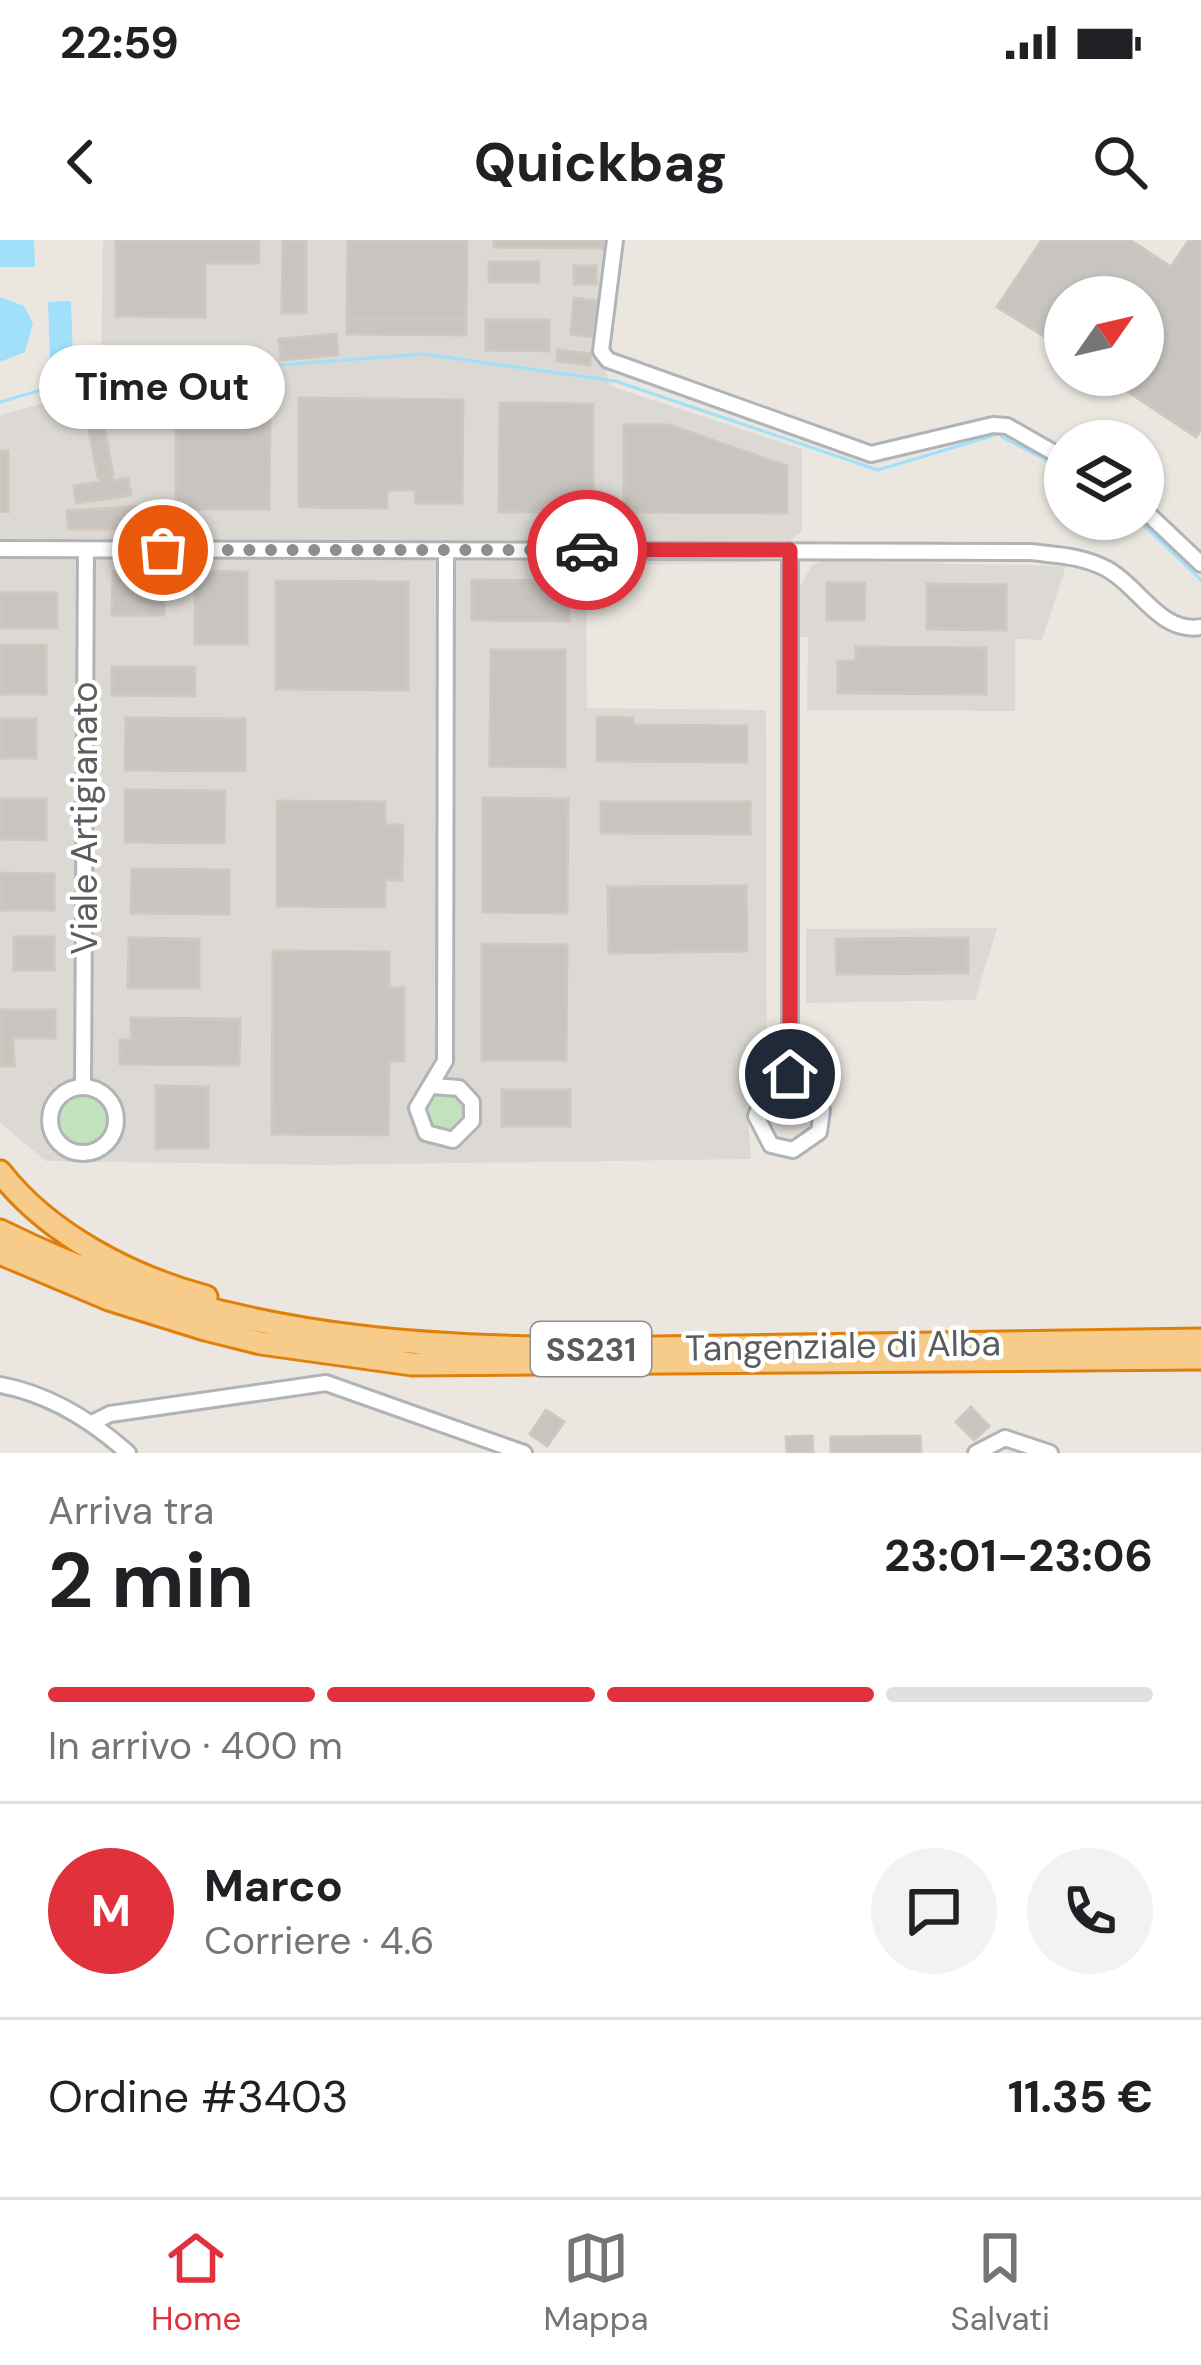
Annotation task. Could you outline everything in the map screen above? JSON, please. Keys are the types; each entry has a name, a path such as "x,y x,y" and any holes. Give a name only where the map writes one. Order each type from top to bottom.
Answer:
{"highway":[{"path":"0,1172 55,1225 118,1263 197,1295 386,1343"},
{"name":"Tangenziale di Alba","path":"0,1231 98,1275 208,1312 386,1343 573,1349 1201,1340"},
{"name":"Tangenziale di Alba","path":"0,1252 109,1299 205,1329 280,1346 412,1364 1201,1358"}],"street":[{"path":"615,240 601,351 608,360 785,419 852,450 886,452 993,425 1007,426 1044,447"},
{"path":"1164,529 1201,564"},
{"path":"0,549 997,550 1068,556 1117,574 1177,627 1201,627"},
{"name":"Viale Artigianato","path":"83,1087 86,550"},
{"path":"445,1061 472,1102 472,1120 461,1136 443,1141 426,1133 417,1117 420,1099 434,1086 445,1061 446,550"},
{"path":"790,550 791,1081"},
{"path":"791,1081 818,1100 822,1121 812,1141 781,1149 763,1137 756,1116 764,1095 791,1081"},
{"path":"434,1086 460,1088"},
{"path":"83,1087 111,1102 116,1123 99,1150 77,1153 58,1143 50,1112 62,1094 83,1087"},
{"path":"94,1422 110,1414 326,1383 524,1453"},
{"path":"0,1385 49,1399 94,1422 128,1453"},
{"path":"976,1453 1005,1438 1050,1453"}],"shaded area":[{"path":"103,240 608,240 598,345 610,386 802,449 802,531 763,562 586,566 587,708 766,710 767,1080 747,1106 751,1159 320,1165 46,1161 0,1123 0,415 107,386 101,361"},
{"path":"821,561 1066,566 1042,640 1015,639 1015,711 807,710 808,637 800,637 799,588 812,565"},
{"path":"997,928 975,1000 806,1003 806,929"}],"green space":[{"path":"446,1092 460,1098 466,1112 460,1126 446,1132 432,1126 426,1112 432,1098"},
{"path":"83,1093 104,1101 112,1122 104,1143 83,1151 62,1143 54,1122 62,1101"}],"water":[{"path":"0,240 34,240 35,267 0,267"},
{"path":"0,297 24,306 33,323 25,352 0,362"},
{"path":"71,301 73,358 50,359 48,302"}],"building":[{"path":"116,240 259,240 259,263 205,263 205,317 116,316"},
{"path":"283,240 306,240 306,313 282,313"},
{"path":"348,240 467,240 466,320 347,319"},
{"path":"494,240 605,240 605,248 494,247"},
{"path":"1042,240 1130,240 1171,267 1189,240 1201,240 1201,429 1196,437 1134,396 1164,396 1164,276 1044,276 1044,336 997,307"},
{"path":"489,262 539,262 539,282 489,282"},
{"path":"574,266 596,266 596,284 574,284"},
{"path":"574,298 597,301 593,337 571,334"},
{"path":"347,319 466,320 466,335 347,334"},
{"path":"486,320 549,320 549,351 486,350"},
{"path":"336,334 338,355 281,360 279,339"},
{"path":"558,350 591,354 590,365 557,361"},
{"path":"107,396 111,416 102,417 113,474 98,477 85,408 76,410 73,397"},
{"path":"299,398 463,400 462,503 416,503 415,490 387,490 387,508 299,507"},
{"path":"500,403 593,404 593,512 499,512"},
{"path":"176,410 270,410 269,509 176,509"},
{"path":"624,425 669,425 787,466 787,513 624,512"},
{"path":"0,451 8,451 8,512 0,511"},
{"path":"112,474 112,481 128,478 131,495 76,503 74,486 101,482 100,476"},
{"path":"143,506 142,529 69,529 67,511"},
{"path":"195,571 247,572 247,644 195,644"},
{"path":"113,572 164,573 164,615 112,615"},
{"path":"472,580 570,581 569,621 472,620"},
{"path":"276,581 408,582 408,690 276,689"},
{"path":"827,583 865,583 864,620 827,620"},
{"path":"927,584 1006,585 1006,630 927,629"},
{"path":"0,593 57,593 57,628 0,628"},
{"path":"0,645 46,645 46,694 0,694"},
{"path":"856,647 986,648 986,694 838,693 838,661 856,661"},
{"path":"491,650 565,650 565,767 490,766"},
{"path":"112,667 195,667 195,696 112,695"},
{"path":"597,717 633,718 633,725 747,726 747,762 597,761"},
{"path":"126,718 245,719 245,771 125,770"},
{"path":"0,719 36,719 36,758 0,758"},
{"path":"125,790 225,791 224,843 125,842"},
{"path":"483,798 568,799 567,913 483,912"},
{"path":"0,799 46,799 46,840 0,839"},
{"path":"277,801 385,802 385,825 403,825 402,880 385,880 385,907 277,906"},
{"path":"601,802 750,802 750,834 601,833"},
{"path":"132,869 229,870 229,914 131,913"},
{"path":"0,873 54,874 54,910 0,910"},
{"path":"746,886 747,951 609,953 608,887"},
{"path":"14,937 54,937 54,970 14,970"},
{"path":"129,938 199,939 199,988 128,988"},
{"path":"968,938 968,973 837,974 836,939"},
{"path":"482,944 567,945 566,1060 482,1060"},
{"path":"273,951 389,952 389,988 404,988 404,1061 389,1061 388,1135 272,1134"},
{"path":"0,1010 55,1010 55,1038 13,1038 14,1066 0,1066"},
{"path":"131,1018 240,1019 239,1065 120,1064 120,1040 131,1040"},
{"path":"156,1086 208,1087 208,1148 156,1148"},
{"path":"502,1090 570,1090 570,1126 502,1126"},
{"path":"971,1407 989,1426 974,1440 956,1422"},
{"path":"546,1410 564,1422 547,1446 530,1434"},
{"path":"812,1436 813,1453 787,1453 786,1437"},
{"path":"920,1436 921,1453 831,1453 831,1437"}],"waterway":[{"path":"0,402 72,381 424,354 615,381 878,470 1005,432"},
{"path":"1002,437 1044,459"},
{"path":"1159,540 1201,580"}],"way so far":[{"path":"163,550 587,550"}],"place":[{"name":"Time Out","path":"163,550"}],"route":[{"path":"587,550 790,550 790,1074"}]}
